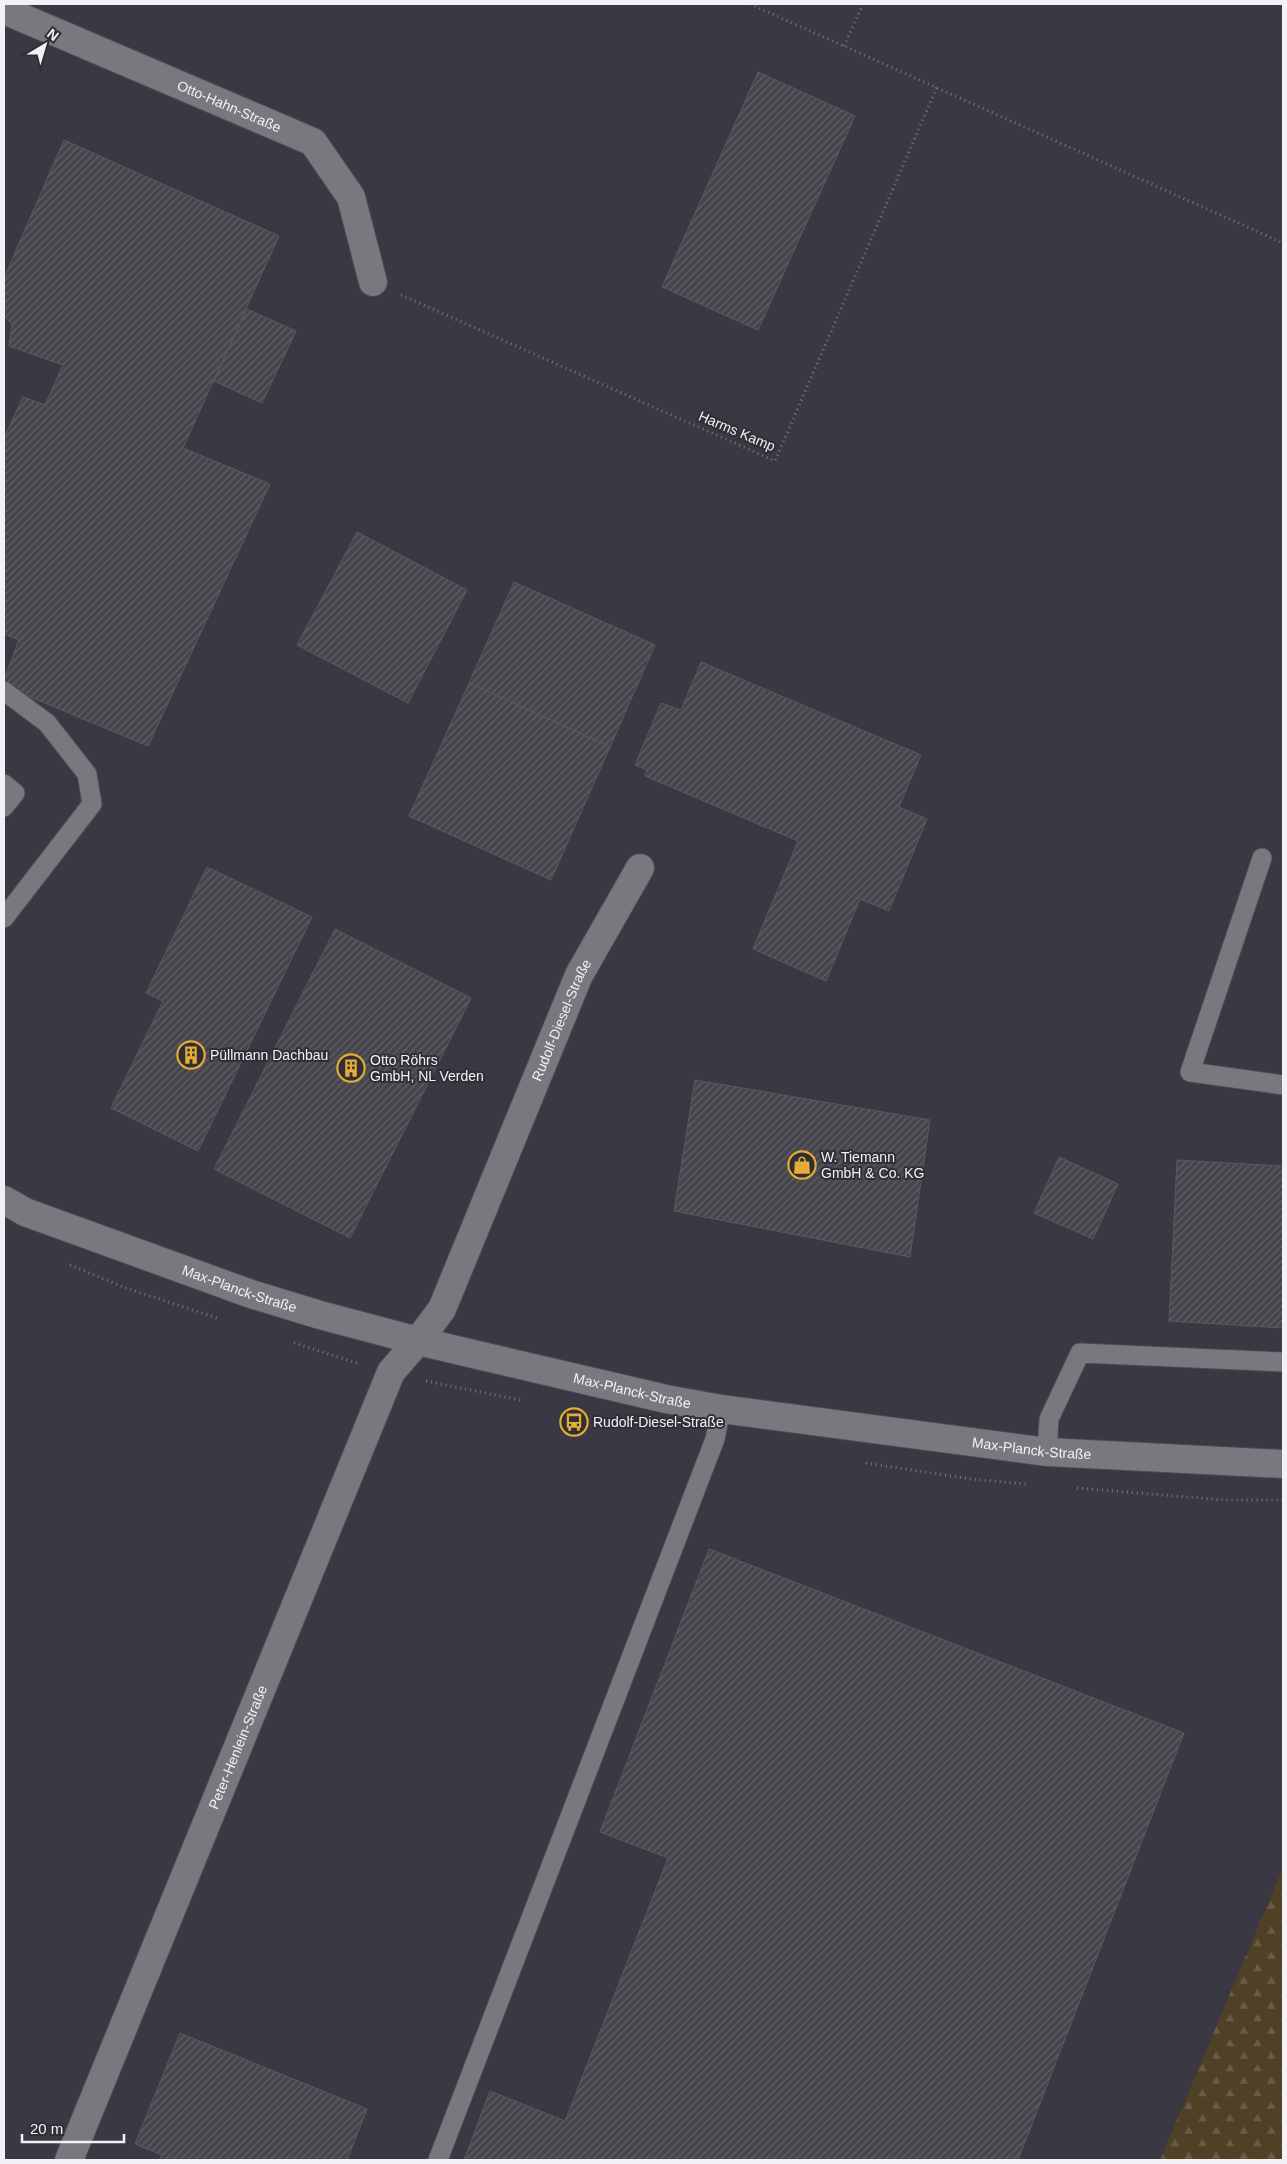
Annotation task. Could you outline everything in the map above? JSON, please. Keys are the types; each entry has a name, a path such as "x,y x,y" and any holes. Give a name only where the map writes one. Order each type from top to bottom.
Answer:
{"street":[{"name":"Otto-Hahn-Straße","path":"4,10 313,142 351,197 373,282"},
{"name":"Rudolf-Diesel-Straße","path":"418,1341 442,1308 579,975 640,868"},
{"name":"Max-Planck-Straße","path":"4,1200 25,1212 251,1294 418,1341 568,1377 721,1409 1047,1452 1283,1464"},
{"name":"Peter-Henlein-Straße","path":"69,2160 391,1372 418,1341"}],"lane":[{"path":"4,691 47,723 82,766 88,774 92,804 4,918"},
{"path":"4,784 15,793 4,807"},
{"path":"1262,858 1190,1072 1283,1085"},
{"path":"1047,1452 1049,1419 1080,1353 1283,1362"},
{"path":"438,2160 715,1439 721,1409"}],"path":[{"path":"750,4 1283,243"},
{"path":"844,46 864,4"},
{"name":"Harms Kamp","path":"373,282 776,461 937,87"}],"shaded area":[{"path":"4,4 1283,4 1283,1867 1160,2160 4,2160"}],"green space":[{"path":"1283,1867 1283,2160 1160,2160"}],"building":[{"path":"758,72 855,116 758,330 662,287"},
{"path":"64,140 279,236 183,448 270,484 148,746 4,686 4,679 19,640 4,634 4,438 23,397 45,405 63,365 9,346 12,324 4,316 4,278"},
{"path":"247,309 296,331 262,403 214,381"},
{"path":"357,532 467,590 408,703 297,645"},
{"path":"514,582 655,645 610,747 469,683"},
{"path":"701,662 921,755 899,807 927,819 889,911 860,899 826,981 753,949 798,841 645,776 647,770 635,765 661,703 681,710"},
{"path":"469,683 610,747 551,880 409,816"},
{"name":"Püllmann Dachbau","path":"207,867 312,917 198,1151 111,1108 163,1001 146,993"},
{"name":"Otto Röhrs GmbH, NL Verden","path":"335,929 471,998 350,1238 214,1169"},
{"name":"W. Tiemann GmbH & Co. KG","path":"695,1080 930,1120 910,1257 674,1211"},
{"path":"1059,1157 1118,1184 1093,1239 1034,1213"},
{"path":"1177,1160 1283,1166 1283,1328 1169,1321"},
{"path":"709,1549 1184,1733 1018,2160 464,2160 490,2091 565,2121 668,1858 600,1832"},
{"path":"180,2033 367,2109 347,2160 159,2160 162,2155 135,2144"}],"place":[{"name":"Püllmann Dachbau","path":"191,1055"},
{"name":"Otto Röhrs GmbH, NL Verden","path":"351,1068"},
{"name":"W. Tiemann GmbH & Co. KG","path":"802,1165"},
{"name":"Rudolf-Diesel-Straße","path":"574,1422"}]}
